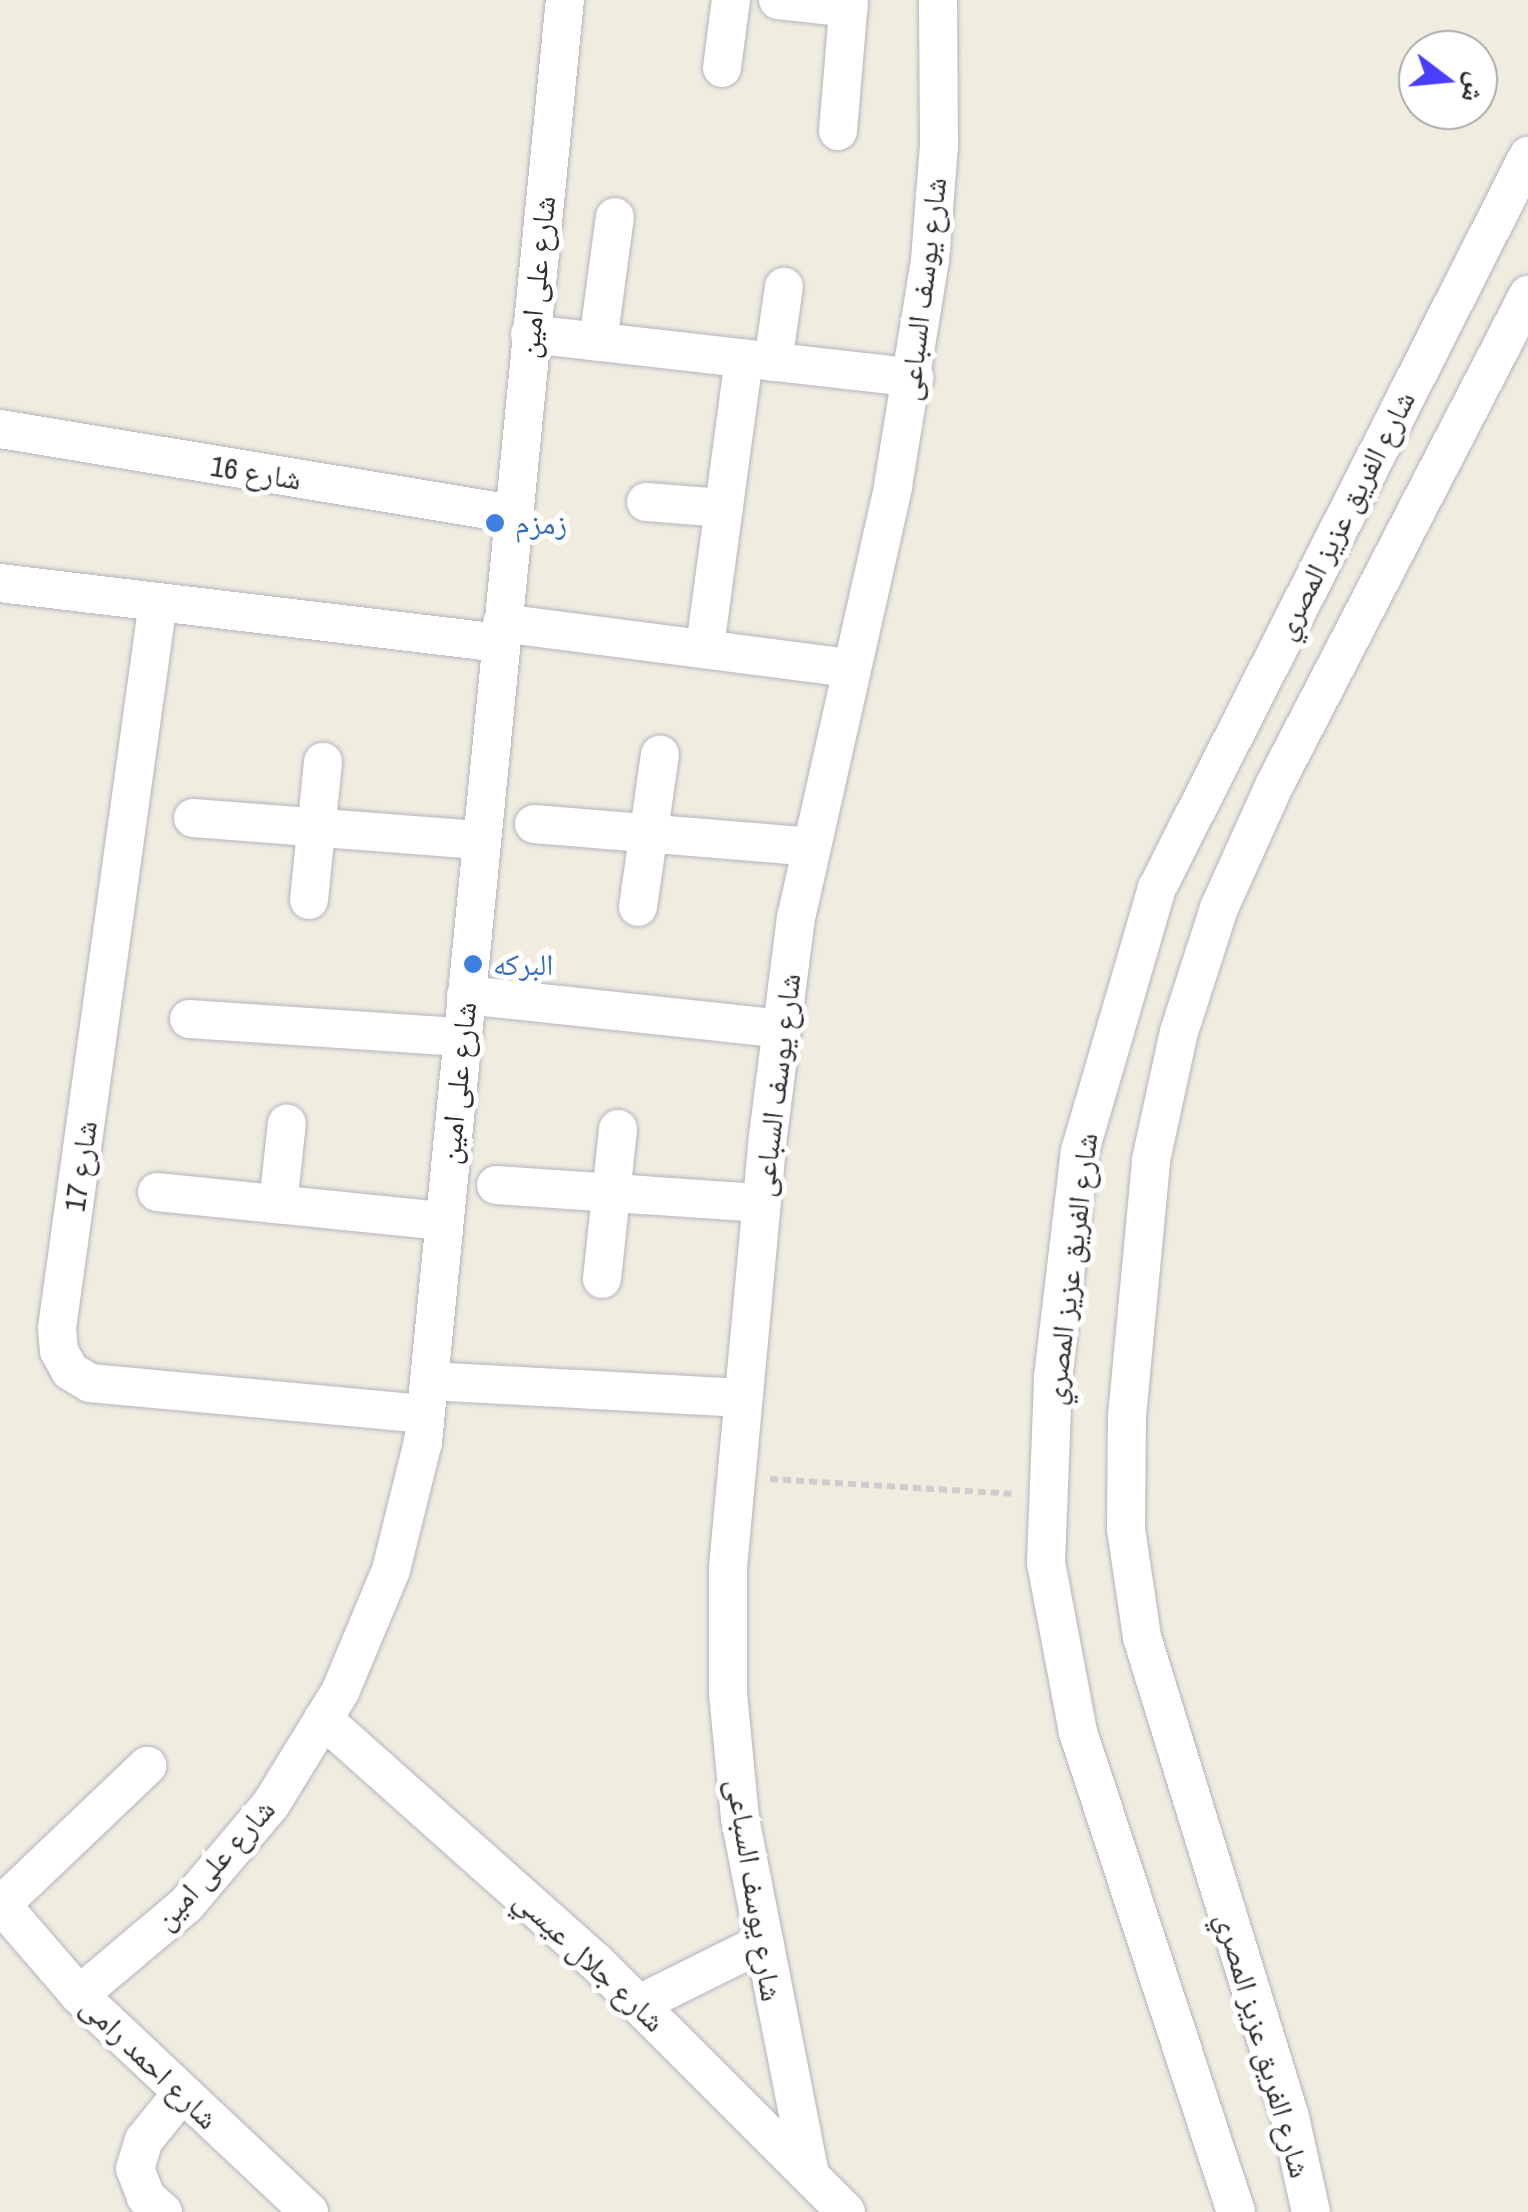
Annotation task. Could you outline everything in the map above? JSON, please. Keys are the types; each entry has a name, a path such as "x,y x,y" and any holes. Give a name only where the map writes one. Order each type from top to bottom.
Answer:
{"street":[{"name":"شارع على امين","path":"79,1995 186,1904 271,1804 323,1718 392,1570 428,1398 478,840 565,0"},
{"path":"722,68 730,0"},
{"path":"778,0 849,4 838,131"},
{"name":"شارع يوسف السباعى","path":"810,2175 740,1818 728,1693 735,1476 782,1029 811,847 914,378 939,146 938,0"},
{"name":"شارع الفريق عزيز المصري","path":"1236,2212 1078,1732 1046,1563 1053,1377 1080,1151 1133,957 1157,888 1528,156"},
{"path":"598,342 615,216"},
{"path":"706,648 724,508 758,361 784,286"},
{"name":"شارع الفريق عزيز المصري","path":"1311,2212 1290,2117 1142,1637 1126,1528 1127,1416 1150,1160 1202,961 1275,784 1528,296"},
{"path":"530,334 914,378"},
{"path":"1430,347 1454,370 1487,375"},
{"name":"شارع 16","path":"0,429 513,514"},
{"path":"1376,453 1408,458 1432,481"},
{"path":"646,502 724,508"},
{"path":"0,583 158,602 706,648 850,668"},
{"name":"شارع 17","path":"158,602 57,1328 59,1351 70,1371 90,1383 428,1398"},
{"path":"638,906 660,755"},
{"path":"309,900 323,762"},
{"path":"193,818 478,840"},
{"path":"534,824 811,847"},
{"path":"466,996 782,1029"},
{"path":"189,1019 461,1036"},
{"path":"278,1204 287,1123"},
{"path":"602,1279 618,1129"},
{"path":"496,1185 762,1203"},
{"path":"157,1192 444,1221"},
{"path":"428,1398 742,1398"},
{"name":"شارع جلال عيسي","path":"323,1718 639,2004 846,2212"},
{"path":"1,1904 147,1766"},
{"name":"شارع احمد رامى","path":"1,1904 79,1995 309,2212"},
{"path":"639,2004 764,1942"},
{"path":"163,2212 146,2197 135,2169 144,2140 182,2093"}],"path":[{"path":"735,1476 1048,1496"}],"place":[{"name":"زمزم","path":"495,523"},
{"name":"البركه","path":"473,964"}]}
